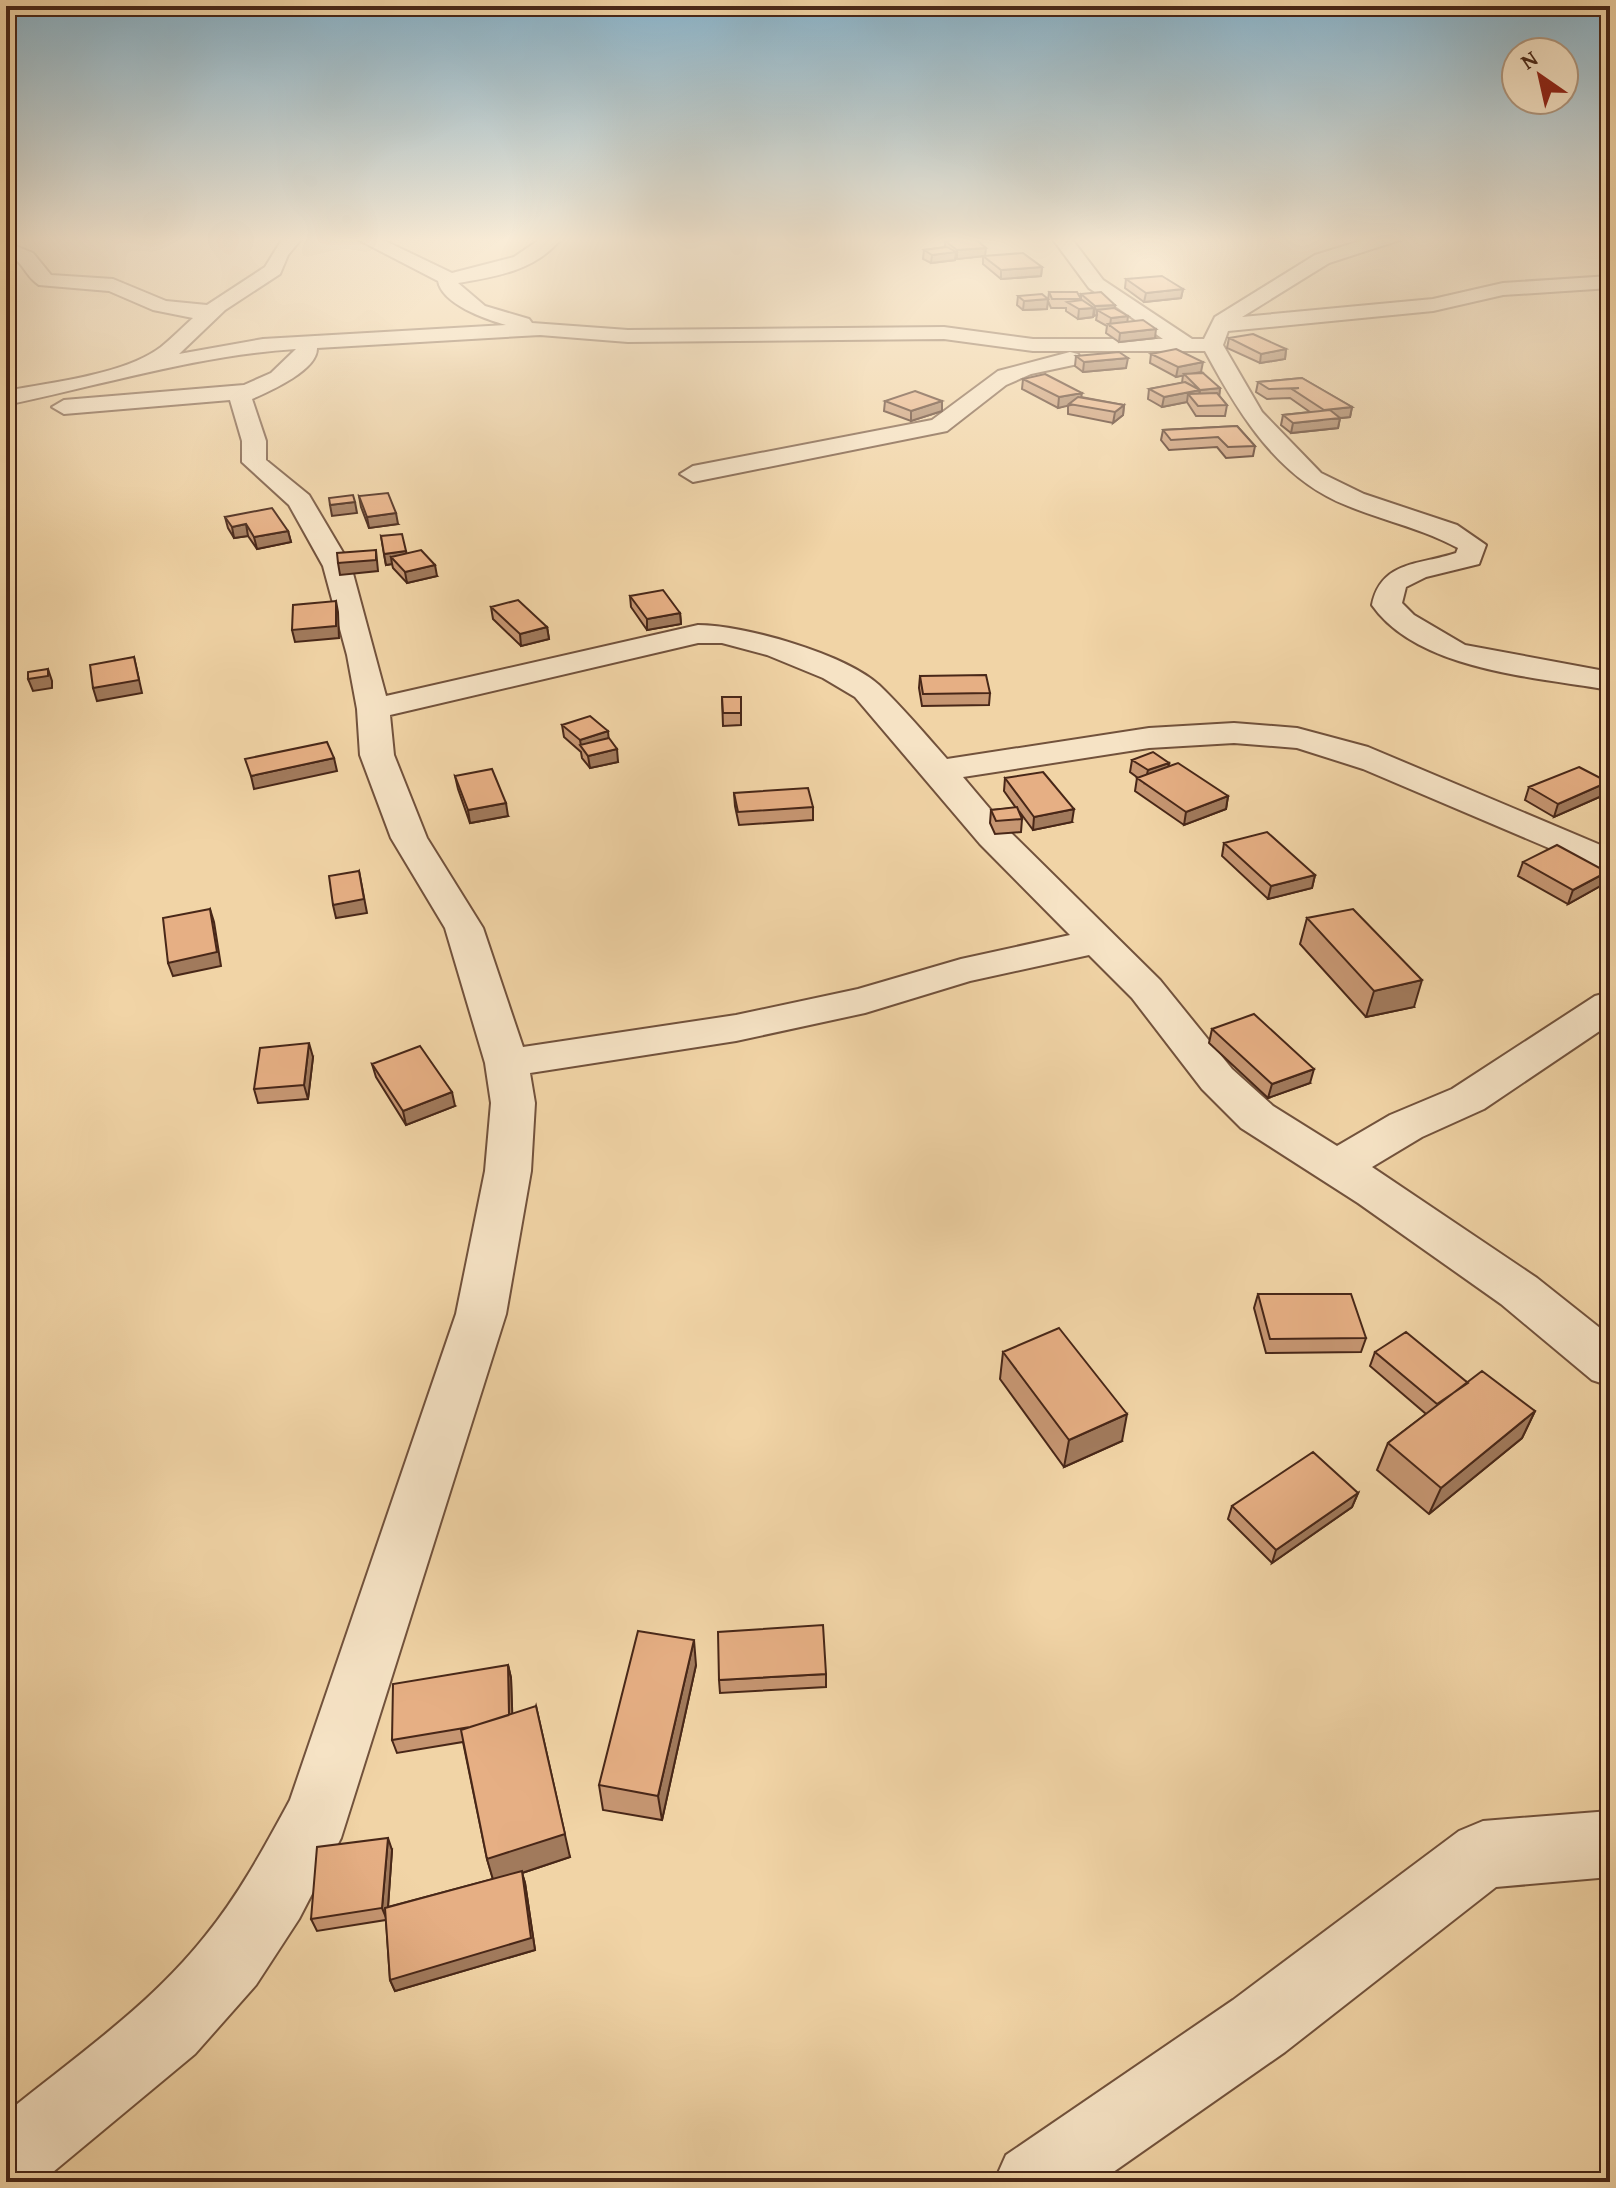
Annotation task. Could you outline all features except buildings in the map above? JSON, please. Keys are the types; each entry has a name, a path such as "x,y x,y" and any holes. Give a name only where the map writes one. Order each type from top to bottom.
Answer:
{"street":[{"path":"131,369 167,353 179,340"},
{"path":"6,398 244,347 340,340"},
{"path":"992,340 1025,345 1127,346 1194,340"},
{"path":"1208,340 1252,416 1312,478 1355,500 1447,531 1472,545 1469,558 1395,578 1387,589 1387,605 1404,621 1456,652 1610,681"},
{"path":"6,2162 169,2028 231,1960 275,1895 318,1815 481,1314 508,1171 513,1103 507,1063 464,928 409,838 377,755 373,709 337,566 322,534 300,501 254,462 254,441 240,396 279,378 307,354 306,342"},
{"path":"693,474 939,426 955,420 975,396 1009,375 1127,346"},
{"path":"6,410 108,406 248,392"},
{"path":"373,709 665,640 723,634 778,649 850,679 866,690 939,770 993,836 1146,989 1217,1079 1257,1117 1519,1291 1610,1365"},
{"path":"939,770 1085,746 1184,735 1240,733 1303,738 1383,765 1610,863"},
{"path":"507,1063 736,1028 865,1000 961,971 1099,941"},
{"path":"1336,1167 1406,1126 1468,1099 1610,1005"},
{"path":"1033,2182 1259,2026 1483,1855 1610,1844"}]}
